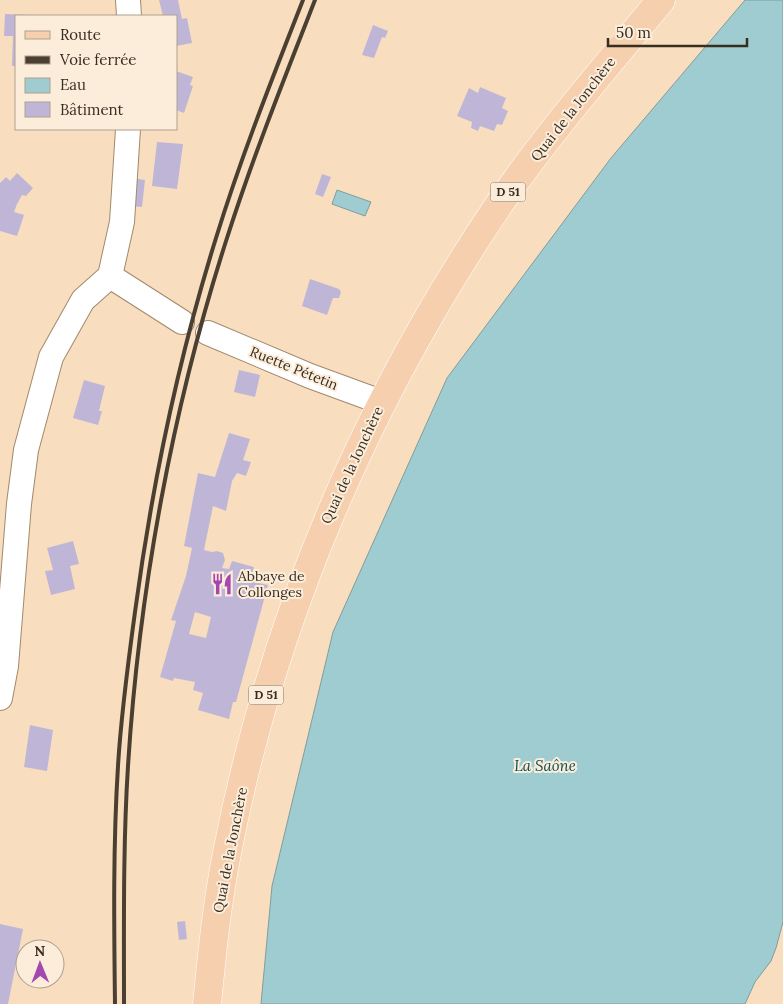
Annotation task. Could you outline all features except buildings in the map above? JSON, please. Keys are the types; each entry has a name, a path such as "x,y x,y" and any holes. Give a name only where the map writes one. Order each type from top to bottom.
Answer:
{"main road":[{"name":"Quai de la Jonchère","path":"207,1004 216,914 227,852 256,729 296,599 323,529 381,402 451,278 502,202 564,117 661,0"}],"street":[{"path":"128,0 129,15"},
{"path":"0,698 6,666 9,499 26,450 51,357 83,300 110,276 122,222 128,130"},
{"path":"110,276 182,322"},
{"name":"Ruette Pétetin","path":"208,333 310,376 381,402"}],"water":[{"name":"La Saône","path":"745,0 783,0 783,922 771,961 755,982 745,1004 261,1004 272,886 333,632 447,378 611,158"},
{"path":"337,190 371,202 365,216 332,204"}],"railway":[{"path":"115,1004 114,915 116,796 119,747 135,612 149,517 178,376 202,284 246,148 303,0"},
{"path":"124,1004 125,855 128,766 141,633 161,499 190,366 227,238 258,148 315,0"}],"place":[{"name":"Abbaye de Collonges","path":"222,584"}]}
